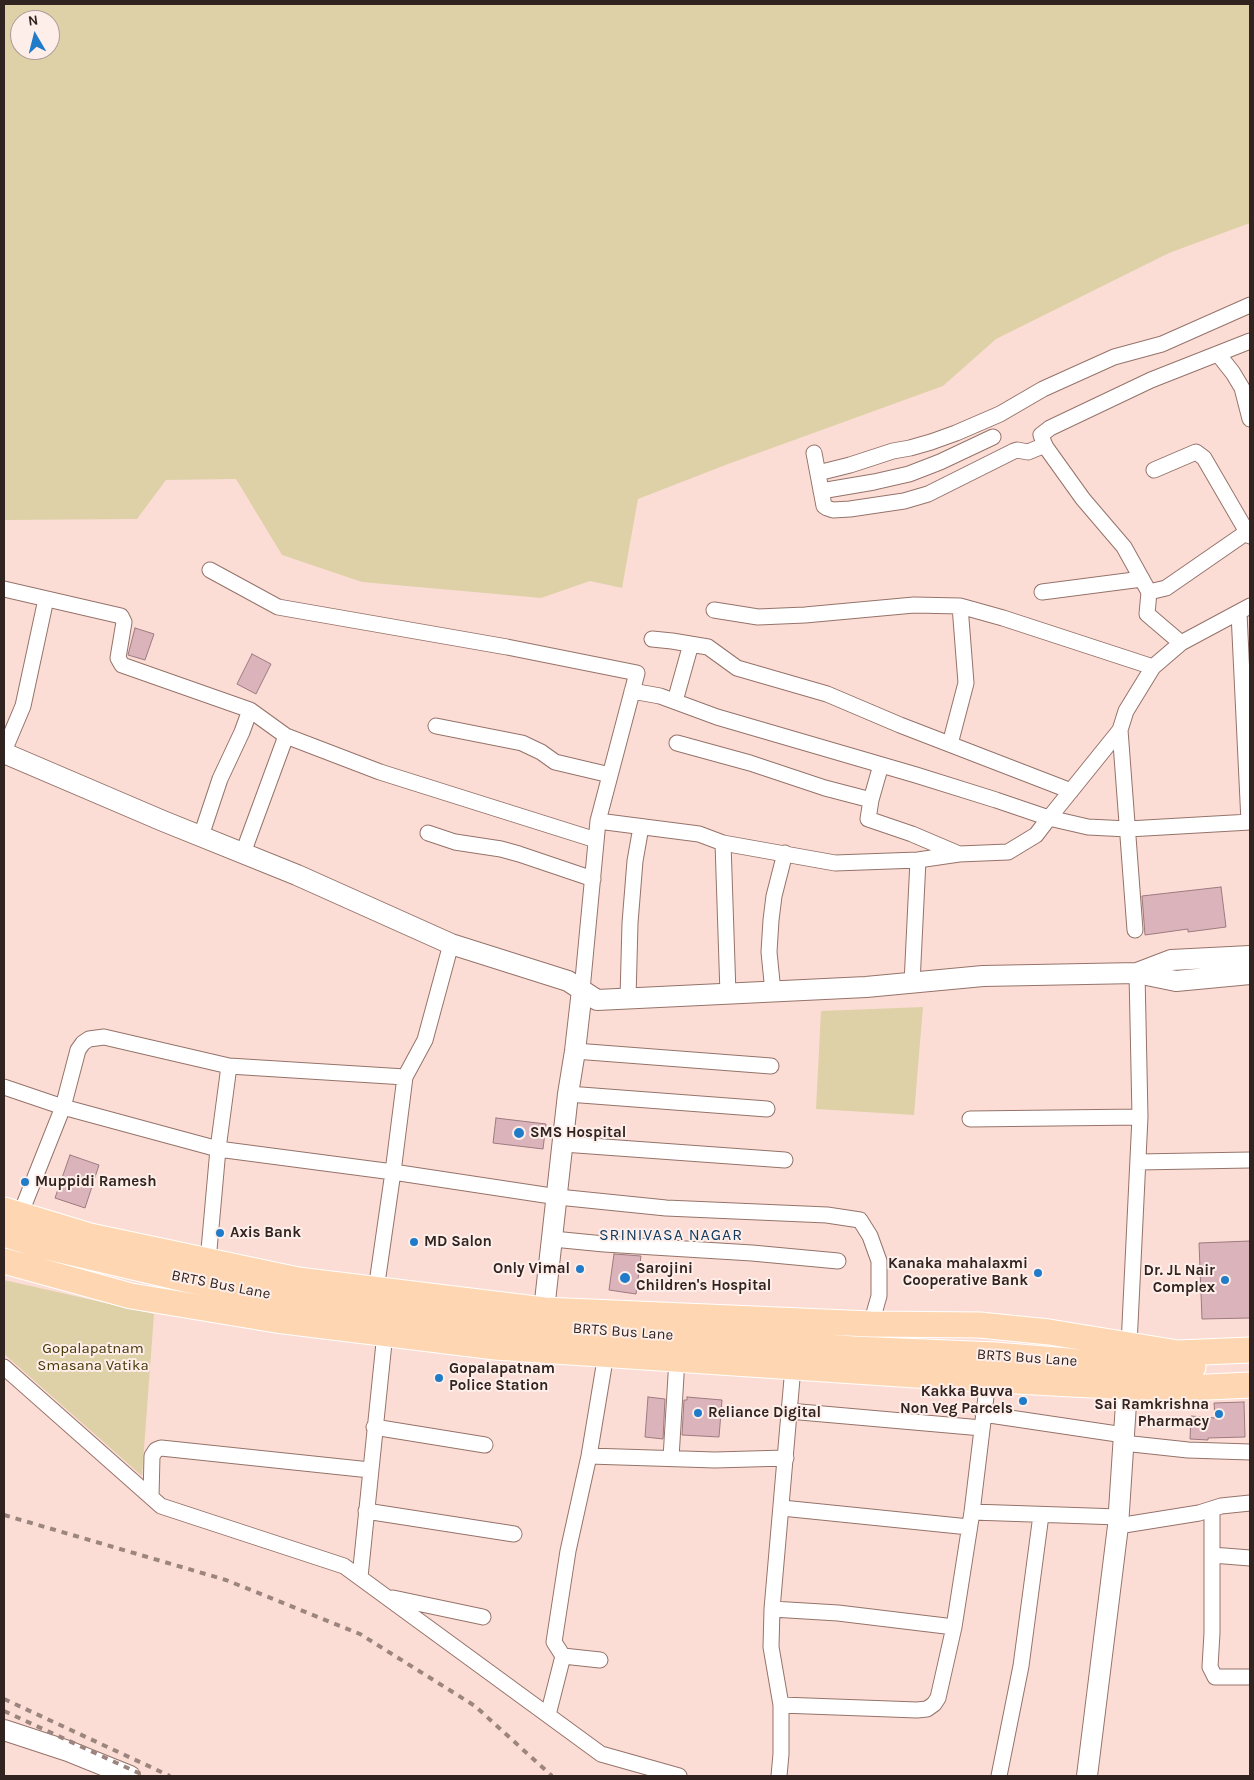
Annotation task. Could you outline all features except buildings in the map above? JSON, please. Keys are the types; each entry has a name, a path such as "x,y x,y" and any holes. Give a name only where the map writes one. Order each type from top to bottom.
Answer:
{"main road":[{"path":"12,1213 90,1236 298,1280 544,1310 871,1324 980,1325 1049,1332 1128,1367 1166,1389 1250,1385"},
{"name":"BRTS Bus Lane","path":"4,1234 39,1245 189,1280 294,1300 413,1315 550,1328 854,1349 1004,1356 1128,1367 1250,1366"},
{"path":"4,1261 131,1296 276,1320 495,1347 988,1380 1128,1367 1178,1353 1250,1350"}],"street":[{"path":"818,473 931,442 1000,414 1043,389 1114,358 1162,344 1250,305"},
{"path":"1181,643 1147,614 1145,585 1124,546 1083,499 1044,445 1041,434 1151,380 1250,341"},
{"path":"1218,354 1233,372 1242,388 1250,419"},
{"path":"985,420 1002,458"},
{"path":"821,491 909,474 940,462 993,437"},
{"path":"814,452 824,506 833,510 904,501 928,494 1018,450 1028,452 1044,445"},
{"path":"1042,592 1145,585 1166,588 1249,533 1204,458 1196,452 1154,470"},
{"path":"210,570 278,607 637,672 598,821 582,990 568,1094 544,1310"},
{"path":"4,589 121,616 124,622 118,658 122,665 250,710 286,736 380,772 596,840"},
{"path":"46,599 24,706 4,752 200,836 297,875 451,944 568,981 597,1000 866,987 983,976 1137,972 1176,981 1250,974"},
{"path":"714,610 758,617 805,615 914,604 960,606 1003,618 1153,667"},
{"path":"950,744 966,683 960,606"},
{"path":"598,821 699,834 723,843 835,863 918,860 959,854 1008,852 1036,835 1049,818 1120,730 1126,712 1153,667 1181,643 1244,610 1250,822 1128,829 1088,827 1049,818 881,765 717,717 660,696 632,691"},
{"path":"652,639 708,648 737,668 827,694 1071,791"},
{"path":"675,701 691,644"},
{"path":"200,836 220,779 250,710"},
{"path":"436,726 522,743 542,752 555,762 610,775"},
{"path":"1120,730 1135,930"},
{"path":"243,853 286,736"},
{"path":"677,743 871,800"},
{"path":"881,765 871,800 868,819 912,834 959,854"},
{"path":"628,998 630,923 640,827"},
{"path":"428,833 455,842 501,849 519,854 593,879"},
{"path":"723,843 728,994"},
{"path":"773,992 770,952 771,920 774,896 785,853"},
{"path":"912,983 918,860"},
{"path":"376,1290 406,1077 425,1040 451,944"},
{"path":"1137,972 1172,960 1250,956"},
{"path":"1087,1776 1118,1522 1128,1367 1140,1117 1137,972"},
{"path":"12,1213 64,1106 78,1050 89,1039 104,1037 229,1066 406,1077"},
{"path":"575,1051 771,1066"},
{"path":"208,1261 218,1149 229,1066"},
{"path":"4,1087 64,1106 218,1149 394,1172 558,1197 666,1208 827,1215 860,1220 870,1236 879,1261 879,1296 871,1324"},
{"path":"568,1094 767,1110"},
{"path":"970,1119 1140,1117"},
{"path":"563,1144 785,1160"},
{"path":"1138,1162 1250,1160"},
{"path":"553,1239 604,1244 752,1252 838,1261"},
{"path":"360,1577 385,1333"},
{"path":"548,1715 563,1656 554,1642 574,1518 589,1456 606,1354"},
{"path":"671,1458 677,1359"},
{"path":"4,1367 161,1506 344,1566 601,1754 679,1776"},
{"path":"780,1776 781,1706 771,1647 772,1609 793,1367"},
{"path":"781,1706 927,1709 934,1704 940,1694 954,1627 972,1512 988,1380"},
{"path":"790,1412 983,1421 1123,1439 1188,1450 1250,1452"},
{"path":"374,1427 485,1445"},
{"path":"151,1497 152,1456 156,1450 161,1448 370,1470"},
{"path":"589,1456 715,1460 786,1458"},
{"path":"972,1512 1041,1515 1118,1522 1199,1513 1221,1506 1250,1503"},
{"path":"782,1508 969,1527"},
{"path":"1212,1509 1211,1672 1215,1677 1221,1678 1250,1677"},
{"path":"366,1511 514,1534"},
{"path":"999,1776 1021,1666 1041,1515"},
{"path":"1212,1555 1250,1558"},
{"path":"386,1597 482,1616"},
{"path":"772,1609 838,1613 954,1627"},
{"path":"563,1656 600,1660"},
{"path":"4,1730 68,1751 130,1776"}],"green space":[{"path":"4,4 1250,4 1250,223 1169,253 996,339 943,386 728,464 638,499 622,588 590,581 541,598 362,582 282,555 236,479 166,480 137,519 4,520"},
{"path":"923,1007 914,1115 816,1109 821,1011"},
{"name":"Gopalapatnam Smasana Vatika","path":"4,1280 154,1314 142,1476 4,1354"}],"railway":[{"path":"4,1515 226,1580 360,1634 475,1706 552,1776"},
{"path":"4,1699 170,1776"},
{"path":"4,1711 145,1776"}],"place":[{"name":"SMS Hospital","path":"519,1133"},
{"name":"Muppidi Ramesh","path":"25,1182"},
{"name":"Axis Bank","path":"220,1233"},
{"name":"MD Salon","path":"414,1242"},
{"name":"Only Vimal","path":"580,1269"},
{"name":"Kanaka mahalaxmi Cooperative Bank","path":"1038,1273"},
{"name":"Sarojini Children's Hospital","path":"625,1278"},
{"name":"Dr. JL Nair Complex","path":"1225,1280"},
{"name":"Gopalapatnam Police Station","path":"439,1378"},
{"name":"Kakka Buvva Non Veg Parcels","path":"1023,1401"},
{"name":"Reliance Digital","path":"698,1413"},
{"name":"Sai Ramkrishna Pharmacy","path":"1219,1414"}],"district":[{"name":"SRINIVASA NAGAR","path":"671,1235"}]}
